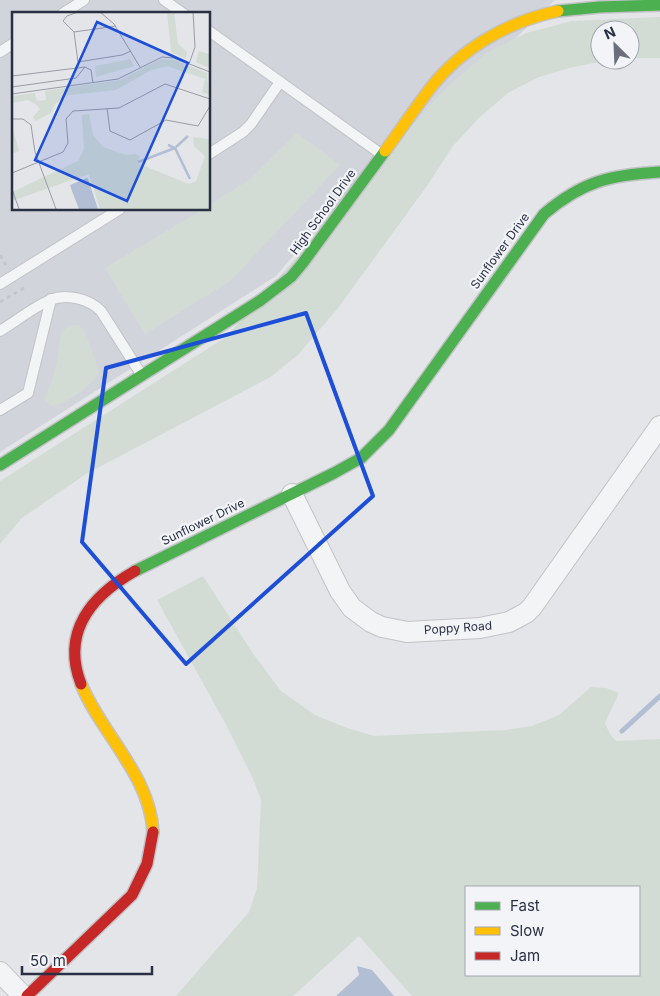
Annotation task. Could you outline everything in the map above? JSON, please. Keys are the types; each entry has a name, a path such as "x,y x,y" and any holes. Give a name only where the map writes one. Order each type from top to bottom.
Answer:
{"street":[{"name":"High School Drive","path":"0,465 261,300 291,277 442,74 466,53 490,37 517,24 548,13 578,9 660,5"},
{"name":"Sunflower Drive","path":"27,996 132,895 144,874 153,843 153,824 146,797 138,780 84,692 78,677 74,652 75,639 82,620 102,595 136,572 349,466 361,458 389,430 537,222 552,207 567,195 599,180 628,174 660,172"},
{"name":"Poppy Road","path":"292,494 340,592 352,608 363,617 382,627 407,632 480,628 499,625 518,618 532,607 660,426"},
{"path":"0,972 23,996"}],"lane":[{"path":"65,12 84,0"},
{"path":"164,0 181,12"},
{"path":"210,32 382,154"},
{"path":"0,52 12,44"},
{"path":"210,153 247,128 280,82"},
{"path":"0,284 118,210"},
{"path":"0,331 51,299 80,298 96,306 101,311 142,376"},
{"path":"0,410 28,393 51,299"}],"path":[{"path":"0,255 8,268"},
{"path":"0,302 24,288"}],"highlighted area":[{"path":"306,313 373,496 186,664 82,542 106,368"}],"shaded area":[{"path":"0,0 555,0 300,248 276,276 0,452"},
{"path":"660,17 660,58 640,58 640,20 594,20"},
{"path":"590,20 590,64 539,77 508,93 479,118 453,146 427,186 338,308 298,355 269,378 86,474 22,518 0,544 0,481 226,337 442,92 486,53 526,33 572,21"},
{"path":"297,133 340,165 230,281 145,334 105,268 201,210 210,210 210,204 249,180"},
{"path":"79,325 85,332 99,372 78,393 64,402 51,406 45,398 56,367 61,333 66,328"},
{"path":"203,576 252,652 281,691 315,715 347,728 374,736 505,730 532,726 559,715 591,687 606,688 619,693 605,723 616,741 660,739 660,996 412,996 359,936 293,996 176,996 249,912 257,888 261,799 225,723 157,600"}],"water":[{"path":"357,966 372,970 394,996 336,996 359,975"}],"waterway":[{"path":"622,731 660,696"}],"traffic: fast":[{"path":"558,11 600,7 660,5"},
{"path":"0,465 261,300 291,277 385,151"},
{"path":"135,571 361,458 389,430 544,214 572,194 598,182 626,175 660,172"}],"traffic: slow":[{"path":"385,151 432,86 458,59 505,29 522,21 558,11"},
{"path":"81,684 90,703 124,756 143,792 150,811 153,832"}],"traffic: jam":[{"path":"81,684 76,665 75,648 78,632 84,617 105,592 135,571"},
{"path":"27,996 132,895 147,864 153,832"}]}
